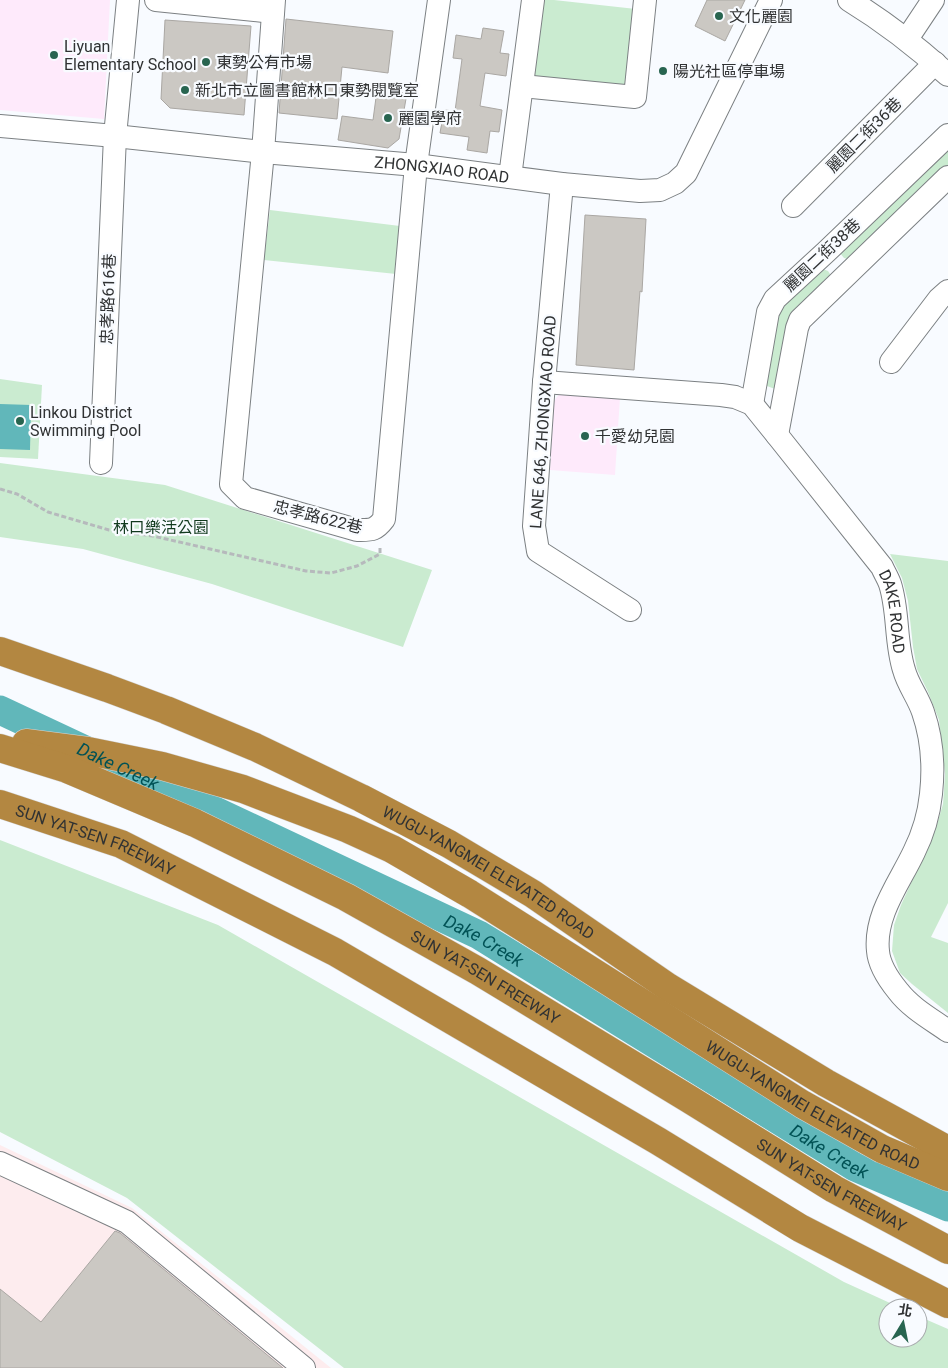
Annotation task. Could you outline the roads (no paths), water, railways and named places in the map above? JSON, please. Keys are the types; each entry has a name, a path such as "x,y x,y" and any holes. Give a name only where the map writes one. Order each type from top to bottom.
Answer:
{"highway":[{"name":"WUGU-YANGMEI ELEVATED ROAD","path":"0,651 166,710 255,747 449,844 533,894 668,987 826,1083 948,1150"},
{"name":"WUGU-YANGMEI ELEVATED ROAD","path":"0,742 88,751 162,766 243,789 348,829 392,849 470,894 802,1104 882,1149 948,1178"},
{"name":"SUN YAT-SEN FREEWAY","path":"0,748 67,769 195,822 346,897 478,971 834,1189 948,1250"},
{"name":"SUN YAT-SEN FREEWAY","path":"0,804 121,844 335,952 658,1141 800,1228 948,1304"}],"street":[{"name":"忠孝路616巷","path":"101,463 115,136 128,0"},
{"path":"156,0 274,6 263,152"},
{"name":"忠孝路622巷","path":"263,152 231,484 245,498 357,530 369,530 378,527 384,519 416,165 439,0"},
{"path":"510,177 533,0"},
{"name":"ZHONGXIAO ROAD","path":"0,126 416,165 562,184 640,191 660,190 675,183 686,174 771,0"},
{"path":"849,0 907,39 942,69"},
{"path":"907,39 933,0"},
{"path":"522,86 635,97 640,1"},
{"name":"麗園二街36巷","path":"793,206 942,69"},
{"name":"麗園二街38巷","path":"752,404 768,312 775,299 948,135"},
{"name":"麗園二街38巷","path":"777,435 800,320 948,177"},
{"name":"LANE 646, ZHONGXIAO ROAD","path":"562,184 544,382 534,526 538,551 630,610"},
{"path":"826,252 847,276"},
{"path":"891,362 939,298 948,291"},
{"path":"544,382 721,395 735,397 752,404"},
{"name":"DAKE ROAD","path":"752,404 882,567 890,583 904,672 922,711 930,739 932,766 931,795 926,823 915,851 886,907 879,928 878,951 884,972 898,992 919,1011 948,1031"},
{"path":"0,1163 127,1222 304,1368"}],"water":[{"path":"0,404 31,405 30,450 0,449"}],"waterway":[{"name":"Dake Creek","path":"0,710 479,935 855,1167 948,1207"}],"place":[{"name":"文化麗園","path":"719,16"},
{"name":"Liyuan Elementary School","path":"54,55"},
{"name":"東勢公有市場","path":"206,62"},
{"name":"陽光社區停車場","path":"663,71"},
{"name":"新北市立圖書館林口東勢閱覽室","path":"185,90"},
{"name":"麗園學府","path":"388,118"},
{"name":"Linkou District Swimming Pool","path":"20,421"},
{"name":"千愛幼兒園","path":"585,436"}],"park label":[{"name":"林口樂活公園","path":"161,527"}]}
